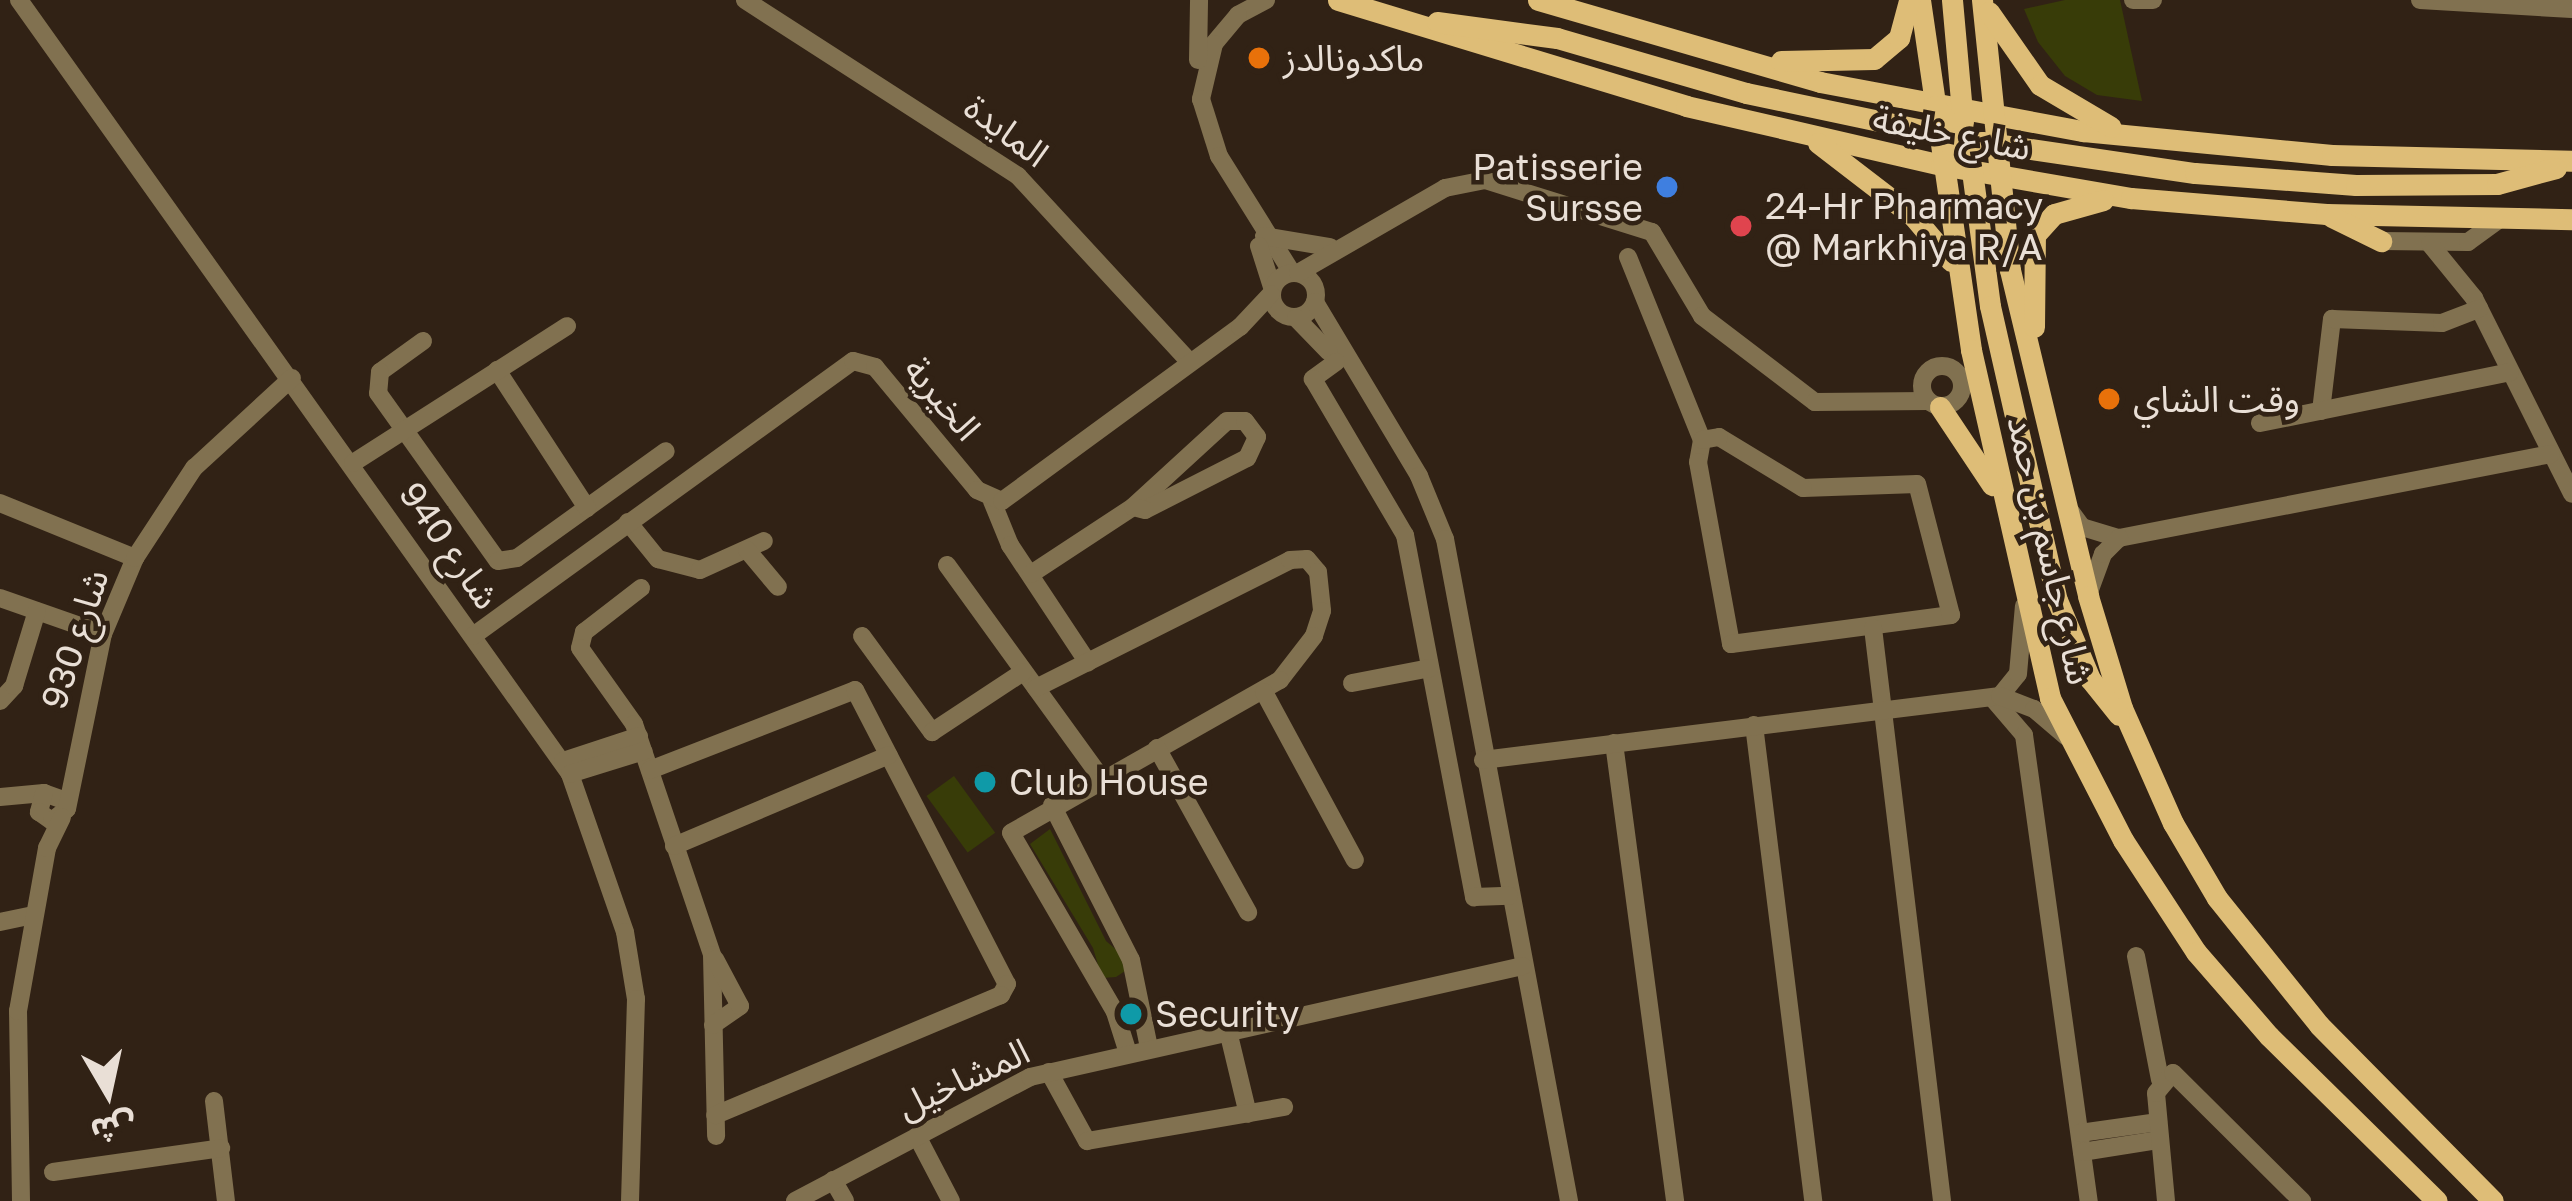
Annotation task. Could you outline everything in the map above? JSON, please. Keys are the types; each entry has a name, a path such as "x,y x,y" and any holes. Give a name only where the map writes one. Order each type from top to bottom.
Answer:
{"main road":[{"name":"شارع خليفة","path":"1338,0 1804,134 1999,176 2131,198 2326,214 2572,219"},
{"name":"شارع خليفة","path":"1538,0 1736,58 1993,117 2140,138 2332,155 2572,162"},
{"path":"1736,58 1874,59 1899,38 1909,0"},
{"path":"1920,0 1934,106 1959,139 1999,176"},
{"path":"1952,0 1963,111 1959,139 1972,171 1990,306 2057,600 2090,679 2133,732"},
{"path":"1983,0 2040,85 2073,111 2140,138"},
{"name":"شارع جاسم بن حمد","path":"1983,0 1999,176 2030,351 2088,596 2133,732 2173,823 2230,916 2319,1025 2493,1201"},
{"path":"1409,22 1556,38 1746,93 1959,139 2195,173 2356,184 2498,184 2572,162"},
{"path":"1959,139 1993,117"},
{"path":"1804,134 1912,216 1955,266"},
{"name":"شارع جاسم بن حمد","path":"1959,139 1941,165 1955,266 2025,599 2069,739 2196,952 2269,1036 2437,1201"},
{"path":"2030,351 2029,257 2041,225 2088,200 2131,198"},
{"path":"2326,214 2381,241"},
{"path":"1930,396 2004,508"}],"street":[{"name":"شارع 940","path":"19,0 567,767 620,914 636,999 630,1201"},
{"name":"المايدة","path":"745,0 1018,176 1189,361"},
{"path":"1198,0 1199,132 1264,254 1272,291 1289,316 1336,362 1423,506 1460,642"},
{"path":"1266,0 1222,32 1201,86 1213,144 1264,236 1316,299 1432,502 1569,1201"},
{"path":"2133,0 2153,0"},
{"path":"2420,0 2572,9"},
{"path":"1088,663 1030,574 992,501 1010,498 1240,327 1295,273 1445,188 1485,181 1652,232 1702,316 1815,403 1930,396"},
{"path":"2466,286 2463,262 2474,240 2498,220"},
{"path":"1264,236 1335,247"},
{"path":"2381,241 2474,240"},
{"path":"2430,244 2466,286 2572,494"},
{"path":"1240,327 1289,316 1316,299 1335,247"},
{"path":"1628,257 1702,440 1698,462 1732,644 1951,614 1918,484 1803,488 1719,437 1702,440"},
{"path":"2320,411 2332,319 2442,323 2479,309"},
{"path":"353,463 567,326"},
{"path":"423,341 377,382 403,429 498,561 513,561 666,451"},
{"name":"الخيرية","path":"473,636 861,360 992,501"},
{"path":"1336,362 1313,380 1401,523 1474,897 1509,896"},
{"path":"497,370 587,508"},
{"path":"2260,423 2510,371"},
{"name":"شارع 930","path":"21,1201 14,1060 33,915 51,805 71,764 103,634 135,558 194,468 292,378"},
{"path":"1030,574 1133,507 1145,510 1247,458 1258,448 1257,437 1245,421 1227,421 1134,498 1133,507"},
{"path":"2065,505 2082,527 2119,538 2552,454"},
{"path":"0,503 135,558"},
{"path":"628,522 673,565 700,570 755,545 778,587"},
{"path":"2088,596 2092,574 2119,538"},
{"path":"1036,688 1290,560 1307,559 1322,592 1314,636 1264,692 1016,827 1012,837 1102,994 1128,1053"},
{"path":"947,566 1101,778"},
{"path":"640,588 579,639 644,752 712,955 716,1136"},
{"path":"0,598 103,634"},
{"path":"1995,697 2018,674 2025,599"},
{"path":"0,701 14,686 37,611"},
{"path":"1874,628 1942,1201"},
{"path":"862,636 932,732 1023,672"},
{"path":"1352,683 1430,668"},
{"path":"567,767 644,752 850,689 889,755 1006,991 715,1115"},
{"path":"1264,692 1355,860"},
{"path":"1483,760 1995,697 2034,710 2069,739"},
{"path":"1995,697 2024,735 2089,1201"},
{"path":"1754,725 1813,1201"},
{"path":"1614,743 1675,1201"},
{"path":"1156,748 1248,912"},
{"path":"674,846 889,755"},
{"path":"4,797 51,805"},
{"path":"1052,805 1135,973 1149,1048"},
{"path":"0,922 33,915"},
{"path":"2136,956 2160,1080 2158,1131 2166,1201"},
{"name":"المشاخيل","path":"795,1201 1049,1072 1523,966"},
{"path":"1102,994 1124,989 1135,973"},
{"path":"1228,1031 1248,1114"},
{"path":"1049,1072 1087,1142 1284,1107"},
{"path":"2160,1080 2182,1075 2302,1201"},
{"path":"214,1101 226,1201"},
{"path":"2081,1142 2158,1131"},
{"path":"917,1136 951,1201"},
{"path":"53,1172 220,1148"},
{"path":"2466,1172 2503,1201"},
{"path":"832,1180 845,1201"}],"green space":[{"path":"2065,0 2120,0 2142,101 2097,95 2065,76 2038,42 2024,9"},
{"path":"954,776 995,833 968,853 926,796"},
{"path":"1050,829 1106,941 1119,952 1125,971 1116,977 1102,978 1093,948 1030,844"}],"place":[{"name":"ماكدونالدز","path":"1259,58"},
{"name":"Patisserie Sursse","path":"1667,187"},
{"name":"24-Hr Pharmacy @ Markhiya R/A","path":"1741,226"},
{"name":"وقت الشاي","path":"2109,399"},
{"name":"Club House","path":"985,782"},
{"name":"Security","path":"1131,1014"}]}
